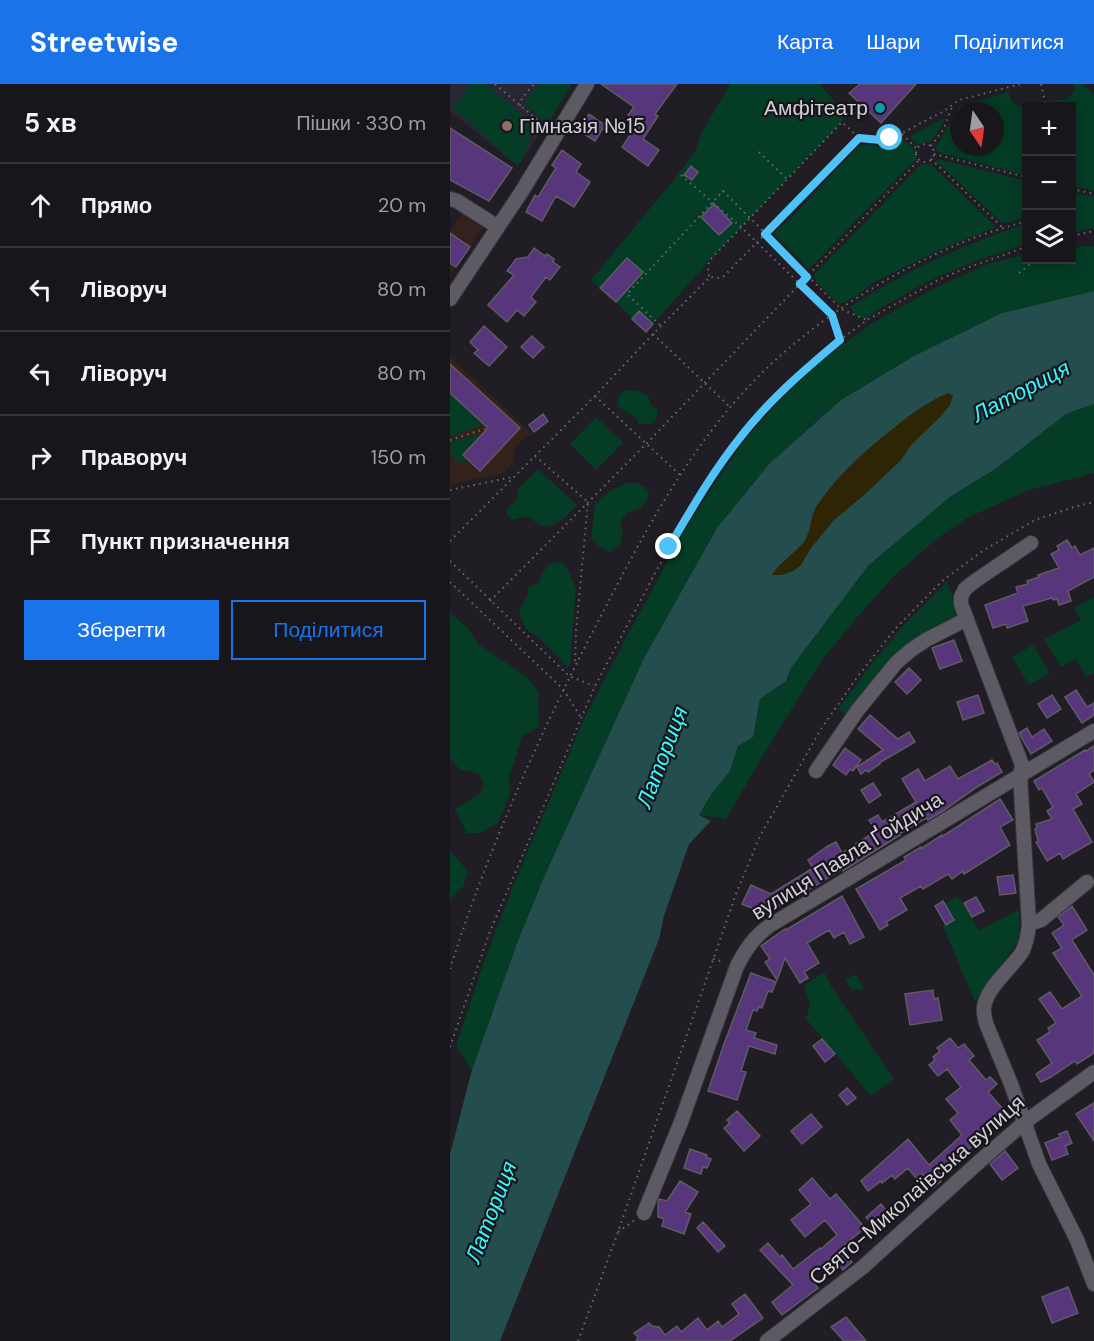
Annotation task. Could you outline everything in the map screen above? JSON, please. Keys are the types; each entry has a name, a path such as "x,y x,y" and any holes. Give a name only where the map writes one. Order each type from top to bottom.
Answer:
{"street":[{"path":"450,299 587,84"},
{"path":"450,199 498,227"},
{"path":"1031,543 975,580 965,589 961,597 961,604 1022,765 1020,775 1028,936 1022,951 993,988 984,1008 987,1026 1011,1084 1039,1164 1077,1240 1094,1284"},
{"path":"816,771 857,711 896,663 926,640 967,619"},
{"name":"вулиця Павла Ґойдича","path":"644,1213 681,1122 737,966 756,935 1094,731"},
{"path":"1029,924 1041,920 1087,882"},
{"name":"Свято-Миколаївська вулиця","path":"767,1341 863,1267 1025,1122 1094,1072"}],"path":[{"path":"495,84 549,130"},
{"path":"520,106 522,98 534,84"},
{"path":"957,102 1022,84"},
{"path":"1041,84 1045,102"},
{"path":"710,277 709,261 842,122 859,138 881,140 902,133 950,107"},
{"path":"930,146 943,130 950,112"},
{"path":"902,133 917,149 920,159 926,161 934,154"},
{"path":"710,277 724,276 859,138"},
{"path":"917,149 923,144 930,146 934,154"},
{"path":"759,152 788,179"},
{"path":"934,154 1022,176"},
{"path":"490,601 646,444 920,159"},
{"path":"931,159 1003,228"},
{"path":"681,175 741,227 832,315 840,340"},
{"path":"1076,190 1094,194"},
{"path":"661,326 627,294 723,191 841,309 867,320"},
{"path":"450,969 465,922 494,847 569,676 657,510 730,407 771,364 802,337 882,282 958,244 1022,221"},
{"path":"1076,235 1094,231"},
{"path":"450,1047 489,934 580,716 669,547 716,470 762,411 812,363 867,320 961,270 1022,249"},
{"path":"1019,273 1030,264"},
{"path":"450,541 710,277"},
{"path":"652,334 706,382 730,407"},
{"path":"595,396 680,475"},
{"path":"450,440 488,428"},
{"path":"534,455 588,502"},
{"path":"450,490 513,477"},
{"path":"575,666 588,502"},
{"path":"578,1341 736,894 760,836 821,729 858,676 896,628 942,581 984,550 1035,520 1094,502"},
{"path":"450,561 569,676 594,686"},
{"path":"450,582 563,689 580,716"},
{"path":"618,1232 644,1213"}],"shaded area":[{"name":"Гімназія №15","path":"450,84 572,84 518,166 450,111"},
{"path":"464,211 485,225 450,276 450,230"},
{"path":"450,356 533,435 526,437 516,445 513,463 504,473 450,485"}],"green space":[{"path":"472,84 486,84 527,119 531,131 530,137 527,149 518,166 452,107"},
{"path":"540,84 572,84 547,125 526,106 528,97"},
{"path":"730,84 820,84 844,113 842,122 709,261 646,332 591,280 696,150 700,136"},
{"path":"1073,84 1083,84 1094,95 1094,191 1076,186 1076,102 1049,102 1068,97 1076,88"},
{"path":"1008,92 1012,102 1022,106 1022,174 953,156 1004,156 1004,102 973,102"},
{"path":"945,119 931,141 918,144 912,139 911,136 914,134"},
{"path":"950,122 950,155 938,152 936,147"},
{"path":"901,138 915,150 917,159 809,269 773,233 791,218 857,148 863,144 877,146"},
{"path":"938,159 1022,180 1022,218 1002,223 936,161"},
{"path":"922,163 931,164 995,226 994,228 904,267 875,282 848,301 839,304 815,280 814,275"},
{"path":"1076,193 1094,197 1094,228 1076,232"},
{"path":"1022,225 1022,246 942,275 903,295 865,319 857,316 850,307 893,281 980,241"},
{"path":"1094,246 1094,291 1003,313 914,356 841,400 769,464 717,528 644,658 544,877 517,943 472,1070 456,1046 511,891 585,717 684,531 744,441 781,399 820,362 871,324 933,289 988,264 1022,255 1022,264 1076,264 1076,248"},
{"path":"624,390 639,391 648,396 651,405 658,410 657,418 651,424 639,424 636,418 617,406 618,397"},
{"path":"450,393 484,424 450,437"},
{"path":"1094,404 1094,473 1029,490 967,518 938,538 894,576 820,663 726,819 699,815 712,793 730,771 738,746 753,736 760,699 786,681 791,668 868,566 951,496 994,470 1066,414"},
{"path":"596,417 623,443 596,470 570,444"},
{"path":"482,434 463,455 468,460 458,463 451,454 450,442"},
{"path":"538,469 577,505 561,521 551,526 540,525 527,517 513,520 508,516 506,510 517,499 518,489"},
{"path":"627,483 638,483 649,491 648,500 639,509 628,512 620,521 623,534 620,545 610,553 591,539 595,504 607,493"},
{"path":"561,562 569,572 576,588 568,668 538,637 526,629 519,610 528,595 528,588 539,583 540,577 549,564"},
{"path":"947,582 961,618 910,647 849,717 838,709 905,624"},
{"path":"1094,597 1094,673 1086,677 1076,659 1061,667 1044,639 1081,620 1074,608"},
{"path":"450,613 467,627 478,644 527,677 539,692 539,726 522,736 509,776 510,795 498,823 480,833 467,833 455,809 481,793 484,783 479,774 459,769 450,757"},
{"path":"1033,645 1050,673 1029,685 1012,657"},
{"path":"450,852 468,872 463,887 450,899"},
{"path":"958,896 979,930 1019,910 1017,943 975,1002 943,926 954,920 944,904"},
{"path":"824,972 831,986 894,1079 871,1096 806,1019 810,1005 804,986"},
{"path":"856,974 864,989 852,990 845,980"}],"sand":[{"path":"948,393 953,396 950,405 940,417 911,445 901,460 834,520 811,548 801,565 782,575 771,575 804,542 816,507 858,457 911,414"}],"water":[{"name":"Латориця","path":"1094,291 1094,404 1066,414 994,470 951,496 868,566 791,668 786,681 760,699 753,737 738,746 730,771 712,793 699,815 711,821 689,844 664,916 659,939 500,1341 450,1341 450,1154 472,1070 517,943 544,877 644,658 717,528 769,464 841,400 914,356 1002,313","holes":["948,393 953,396 950,405 911,445 901,460 834,520 811,548 801,565 782,575 772,575 804,542 816,507 850,466 918,410"]}],"building":[{"path":"601,84 677,84 655,114 658,116 643,139 659,150 648,166 622,147 639,122 628,115 634,107"},
{"name":"Амфітеатр","path":"860,84 916,84 881,123 849,93"},
{"path":"589,114 605,125 595,141 578,130"},
{"path":"450,128 512,168 489,201 450,180"},
{"path":"562,150 581,164 576,172 590,182 574,207 556,196 542,221 526,212 535,195 538,197 556,168 552,165"},
{"path":"691,166 698,172 692,180 684,175"},
{"path":"714,204 732,223 719,235 701,217"},
{"path":"450,233 470,247 456,267 450,263"},
{"path":"534,248 554,259 553,262 560,267 550,280 546,277 531,297 536,302 524,316 517,310 507,322 488,305 514,275 507,271 516,259 528,257"},
{"path":"627,258 643,272 616,302 600,288"},
{"path":"639,311 653,324 646,332 632,319"},
{"path":"484,326 507,347 489,366 474,353 478,350 470,342"},
{"path":"532,336 544,347 533,358 521,347"},
{"path":"450,364 520,428 480,471 463,455 488,428 450,393"},
{"path":"543,414 548,421 534,432 529,425"},
{"path":"1067,540 1072,548 1075,546 1080,555 1094,548 1094,577 1068,591 1071,601 1059,605 1057,599 1052,598 1023,606 1028,621 1007,628 1006,624 993,628 985,605 1018,593 1016,587 1028,584 1027,581 1039,577 1038,575 1059,568 1051,554 1059,550 1057,546"},
{"path":"954,640 962,661 940,669 932,648"},
{"path":"909,668 921,680 907,694 895,682"},
{"path":"1076,690 1087,707 1094,703 1094,715 1082,723 1065,697"},
{"path":"978,695 984,713 963,720 957,702"},
{"path":"1052,695 1061,709 1047,718 1038,704"},
{"path":"870,715 898,739 909,732 915,742 868,772 866,770 861,774 857,767 883,750 858,729"},
{"path":"1027,728 1032,737 1044,729 1052,741 1031,754 1019,733"},
{"path":"1094,746 1094,770 1089,774 1094,782 1076,794 1082,804 1073,809 1092,842 1063,859 1060,853 1047,861 1036,842 1038,841 1035,829 1036,824 1052,819 1047,811 1053,807 1042,788 1039,790 1034,781"},
{"path":"845,748 861,760 853,771 850,769 846,775 833,765"},
{"path":"992,760 995,764 997,763 1002,772 943,811 899,834 843,871 842,869 766,914 742,904 751,885 771,894 813,868 808,860 828,846 836,842 842,853 876,831 869,820 878,815 882,822 916,802 902,779 918,769 925,781 950,766 958,779"},
{"path":"873,783 881,795 869,803 861,790"},
{"path":"1000,799 1013,820 1000,827 1010,845 964,874 963,871 952,879 948,874 923,889 921,886 900,898 907,910 886,922 888,925 880,930 856,889 906,860 904,857 943,836"},
{"path":"1013,875 1016,893 1000,895 997,877"},
{"path":"842,896 864,937 850,944 844,932 834,938 829,930 807,943 819,963 804,972 808,978 800,983 785,958 777,980 765,962 770,959 761,946 785,929"},
{"path":"976,897 984,911 972,917 964,903"},
{"path":"943,901 954,920 946,925 935,906"},
{"path":"1072,906 1087,930 1072,940 1094,975 1094,1053 1077,1064 1075,1061 1041,1082 1036,1074 1052,1063 1037,1040 1050,1032 1048,1028 1056,1023 1039,999 1050,992 1062,1009 1082,996 1053,953 1062,948 1052,933 1064,925 1058,917"},
{"path":"751,973 776,982 772,992 768,991 762,1008 759,1007 757,1011 753,1010 746,1030 756,1033 754,1038 777,1045 775,1054 749,1046 741,1071 746,1072 737,1100 708,1091"},
{"path":"933,990 934,999 938,998 942,1020 910,1025 905,994"},
{"path":"950,1038 958,1048 964,1044 974,1056 969,1060 986,1080 990,1077 997,1084 988,1092 1008,1115 960,1157 962,1158 939,1178 941,1181 933,1188 922,1174 916,1178 908,1168 895,1179 892,1175 868,1191 861,1181 908,1139 929,1165 962,1135 950,1120 958,1113 946,1099 961,1087 947,1069 938,1076 929,1065 940,1051 937,1048"},
{"path":"822,1039 835,1054 825,1062 813,1046"},
{"path":"847,1088 856,1098 847,1105 839,1095"},
{"path":"1094,1103 1094,1141 1076,1114"},
{"path":"737,1111 760,1136 744,1151 724,1128 730,1123 727,1120"},
{"path":"811,1114 822,1127 802,1144 791,1131"},
{"path":"1067,1131 1072,1143 1065,1146 1068,1154 1052,1160 1045,1143 1060,1137 1059,1134"},
{"path":"690,1149 707,1155 706,1157 711,1159 707,1168 703,1167 701,1174 684,1168"},
{"path":"1005,1151 1018,1168 1002,1180 990,1164"},
{"path":"812,1178 830,1199 836,1194 865,1228 843,1246 847,1251 844,1253 852,1262 843,1270 832,1257 808,1275 818,1288 782,1315 772,1302 793,1285 760,1250 768,1243 793,1269 837,1235 825,1220 805,1237 791,1220 811,1204 799,1190"},
{"path":"680,1181 698,1192 685,1212 691,1214 684,1234 662,1226 664,1219 658,1217 659,1199 667,1201"},
{"path":"881,1204 893,1219 878,1232 866,1217"},
{"path":"703,1222 725,1246 718,1252 697,1228"},
{"path":"1068,1287 1078,1313 1052,1323 1042,1297"},
{"path":"745,1294 763,1318 730,1341 636,1341 638,1337 634,1333 649,1323 659,1327 665,1335 677,1326 681,1332 698,1318 707,1330 718,1321 722,1327 739,1314 732,1304"},
{"path":"846,1317 866,1341 844,1341 831,1327"}],"place":[{"name":"Амфітеатр","path":"880,108"},
{"name":"Гімназія №15","path":"507,126"}],"route":[{"path":"669,547 716,470 762,411 812,363 840,340 832,315 800,284 807,277 765,234 859,138 881,140 890,138"}]}
